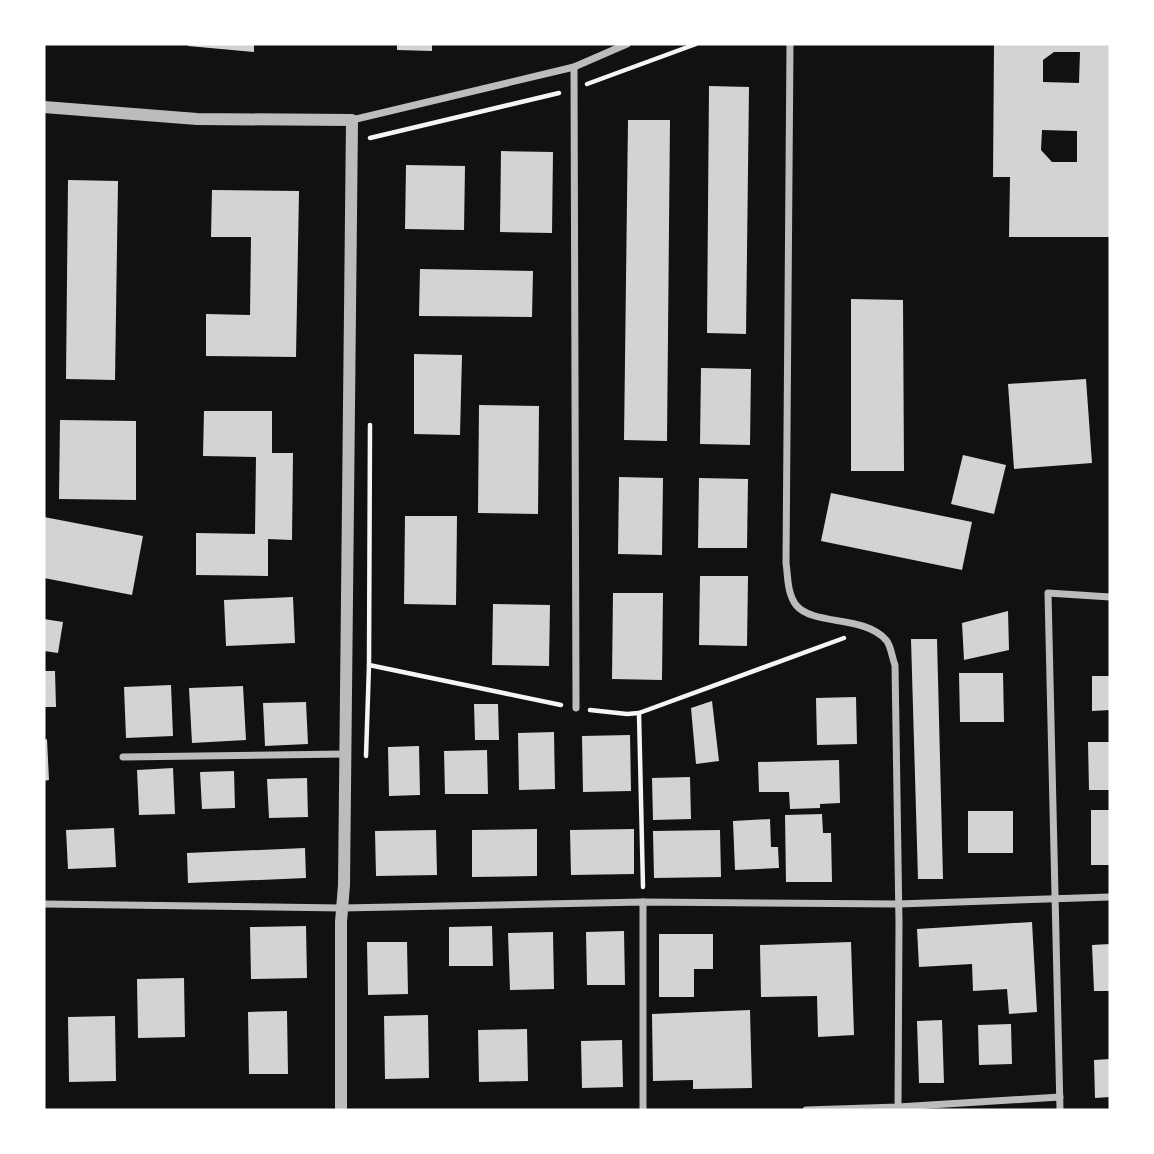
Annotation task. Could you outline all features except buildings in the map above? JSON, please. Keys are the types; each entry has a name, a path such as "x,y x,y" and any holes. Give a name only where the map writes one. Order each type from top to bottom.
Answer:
{"street":[{"path":"44,108 197,119 352,120 574,67 627,44"},
{"path":"790,44 786,563 790,593 796,604 806,613 871,628 887,641 895,665 898,1109"},
{"path":"574,67 576,708"},
{"path":"341,1110 352,120"},
{"path":"1060,1110 1048,593 1110,597"},
{"path":"123,757 346,754"},
{"path":"44,904 342,908 643,902 898,904 1110,897"},
{"path":"643,902 643,1110"},
{"path":"806,1110 898,1109 1060,1097"}],"path":[{"path":"369,665 576,708 627,714 639,713 871,628"},
{"path":"639,713 643,902"}]}
